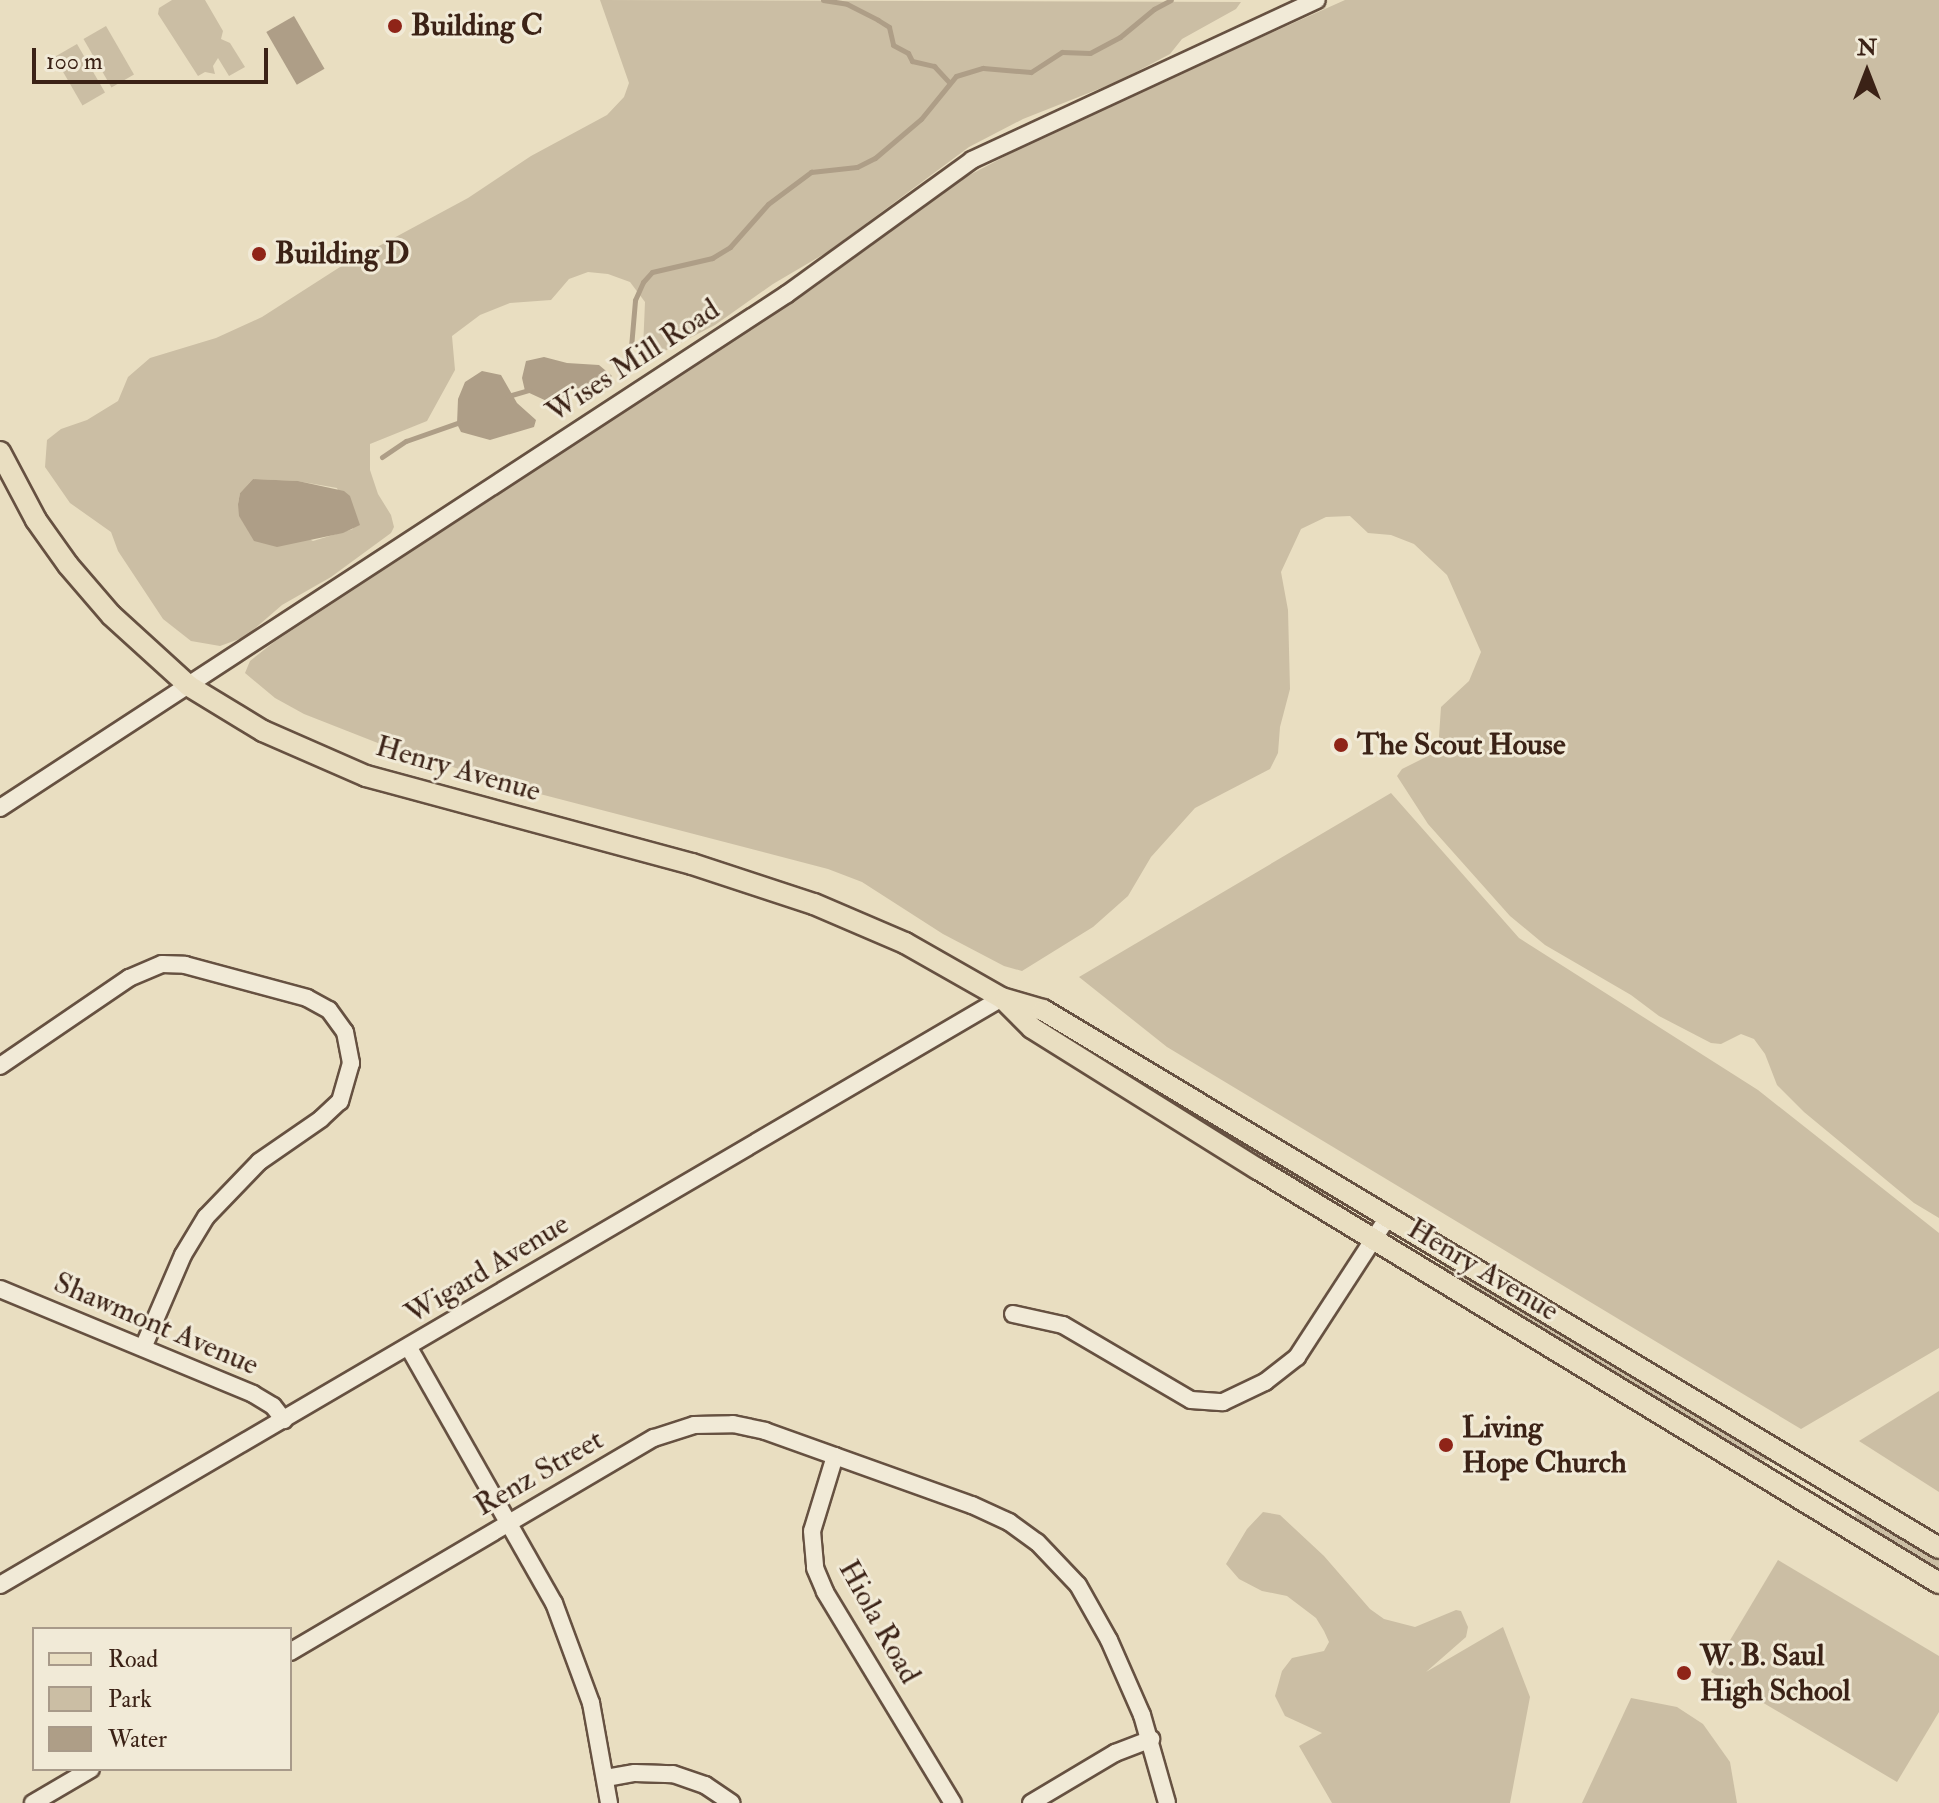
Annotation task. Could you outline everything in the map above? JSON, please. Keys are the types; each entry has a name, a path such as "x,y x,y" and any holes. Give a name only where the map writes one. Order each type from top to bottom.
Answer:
{"main road":[{"name":"Henry Avenue","path":"0,452 36,520 68,565 137,642 189,686 263,731 333,764 405,788 692,864 800,898 905,943 1002,998 1043,1010 1939,1548"},
{"name":"Henry Avenue","path":"1002,998 1032,1028 1939,1583"}],"street":[{"name":"Wises Mill Road","path":"0,808 787,294 972,160 1317,0"},
{"path":"0,1066 139,971 173,963 318,1003 329,1010 345,1032 351,1053 350,1074 332,1111 259,1162 206,1217 183,1255 143,1348"},
{"name":"Wigard Avenue","path":"0,1585 1002,998"},
{"path":"1013,1314 1063,1325 1180,1396 1202,1402 1223,1402 1263,1383 1297,1357 1388,1217"},
{"name":"Shawmont Avenue","path":"0,1289 253,1394 273,1406 284,1420"},
{"path":"409,1348 542,1577 575,1653 591,1703 609,1803"},
{"name":"Renz Street","path":"292,1651 654,1438 694,1425 748,1427 988,1511 1037,1542 1067,1571 1091,1606 1125,1674 1151,1739 1167,1803"},
{"name":"Hiola Road","path":"835,1456 812,1531 815,1568 825,1592 953,1803"},
{"path":"1031,1803 1115,1753 1151,1739"},
{"path":"33,1803 88,1771"},
{"path":"606,1778 635,1773 673,1774 705,1785 732,1803"}],"green space":[{"path":"172,0 205,0 223,31 221,39 230,43 245,67 229,76 218,58 213,66 215,74 205,72 198,76 158,14 159,8"},
{"path":"600,0 1241,2 1236,9 1182,39 1170,54 1119,81 1023,119 969,147 829,251 773,284 715,325 659,354 644,353 645,302 630,282 608,274 588,272 569,279 551,300 510,303 480,315 452,336 455,370 427,421 370,444 370,470 378,494 391,515 394,527 391,533 331,577 282,605 245,637 220,646 191,641 163,619 118,551 111,532 70,503 45,467 47,440 61,429 87,420 118,401 128,377 150,358 216,338 262,317 340,267 468,198 531,156 607,115 624,97 629,83","holes":["253,479 297,481 337,488 353,529 313,541 238,504 240,493"]},
{"path":"1345,0 1939,0 1939,1218 1914,1203 1804,1112 1777,1085 1765,1054 1754,1039 1741,1034 1721,1044 1711,1043 1659,1016 1631,995 1545,945 1510,916 1428,824 1397,776 1402,769 1438,751 1441,707 1469,681 1481,652 1447,575 1414,544 1391,535 1368,533 1350,516 1326,517 1301,529 1281,572 1288,610 1290,689 1280,727 1278,753 1270,769 1195,808 1151,857 1128,896 1093,927 1022,971 1004,966 943,934 862,882 828,869 540,794 388,747 304,714 275,698 245,673 250,661 274,642 811,290 962,179 1063,126"},
{"path":"106,26 134,74 111,87 83,39"},
{"path":"77,44 105,92 82,105 54,57"},
{"path":"1391,793 1519,938 1758,1090 1939,1233 1939,1348 1801,1429 1167,1047 1079,977"},
{"path":"1091,1051 1327,1192 1327,1196 1324,1198 1089,1053"},
{"path":"1399,1242 1439,1265 1456,1269 1768,1457 1768,1461 1750,1457"},
{"path":"1939,1391 1939,1492 1859,1441"},
{"path":"1263,1512 1280,1515 1324,1556 1370,1609 1384,1619 1415,1627 1456,1610 1461,1611 1468,1627 1466,1637 1426,1672 1503,1627 1530,1697 1510,1803 1332,1803 1299,1746 1322,1733 1285,1716 1275,1696 1282,1671 1292,1658 1324,1651 1329,1642 1316,1618 1287,1596 1262,1591 1239,1579 1226,1564 1247,1529"},
{"path":"1861,1512 1939,1558 1939,1574 1856,1521 1855,1515"},
{"path":"1778,1560 1939,1656 1939,1712 1897,1782 1711,1672"},
{"path":"1631,1698 1677,1707 1703,1724 1730,1762 1737,1803 1582,1803"}],"water":[{"path":"294,16 324,69 297,85 266,32"},
{"path":"544,357 567,363 599,365 612,376 599,386 571,389 561,400 551,403 525,391 522,378 526,361"},
{"path":"482,371 501,375 517,403 536,420 534,427 490,440 461,432 457,424 458,399 465,382"},
{"path":"253,479 298,481 344,491 350,496 360,525 343,533 277,547 254,541 239,516 238,504 240,493"}],"waterway":[{"path":"823,0 847,4 889,27 893,45 908,53 912,61 934,66 949,82"},
{"path":"631,347 635,300 643,282 652,272 712,258 730,247 768,204 811,172 857,167 875,158 921,119 956,76 983,68 1031,72 1062,52 1090,53 1120,37 1154,9 1171,0"},
{"path":"508,396 529,390"},
{"path":"382,457 406,441 460,422"}],"place":[{"name":"Building C","path":"395,26"},
{"name":"Building D","path":"259,254"},
{"name":"The Scout House","path":"1341,745"},
{"name":"Living Hope Church","path":"1446,1445"},
{"name":"W. B. Saul High School","path":"1684,1673"}]}
